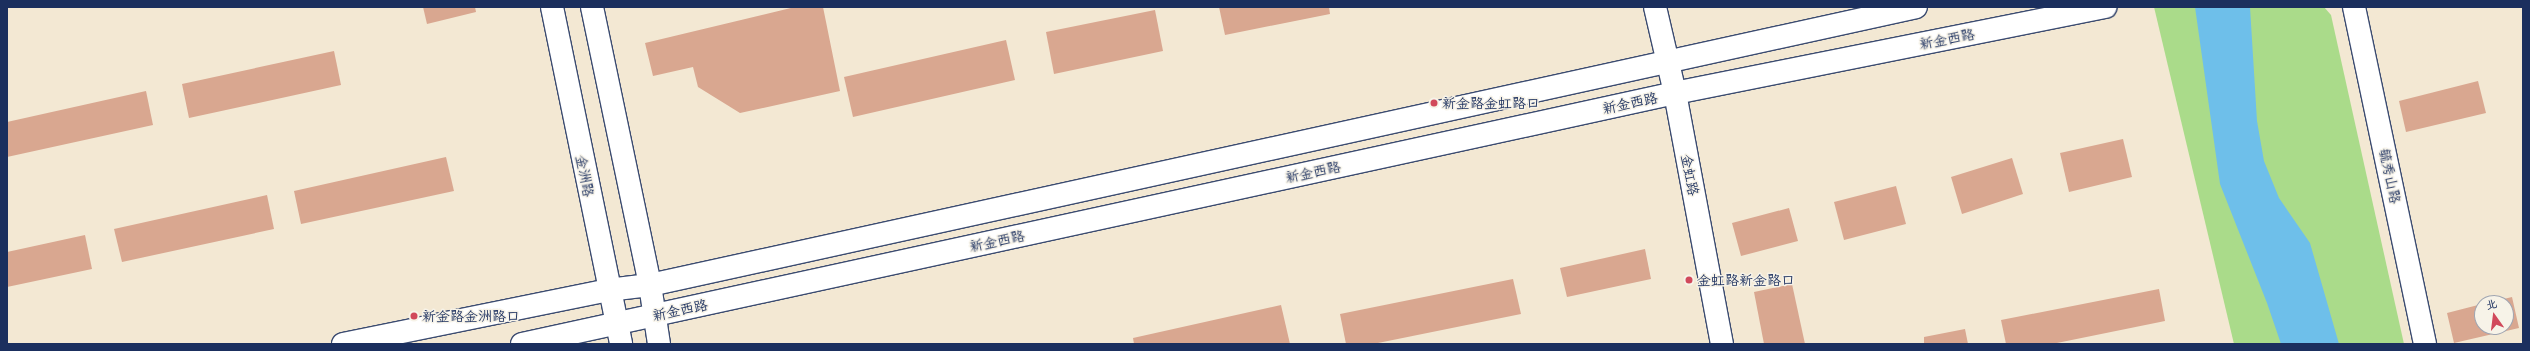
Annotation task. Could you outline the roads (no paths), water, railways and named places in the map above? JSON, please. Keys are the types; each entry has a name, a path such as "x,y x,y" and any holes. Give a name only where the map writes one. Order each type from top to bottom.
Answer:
{"main road":[{"name":"金洲路","path":"552,7 618,334"},
{"path":"592,7 650,285 653,316 659,344"},
{"name":"金虹路","path":"1655,7 1666,60 1675,93 1722,344"},
{"path":"343,344 608,290 650,285 1666,60 1916,7"},
{"name":"新金西路","path":"522,344 618,334 653,316 1675,93 2106,7"},
{"name":"毓秀山路","path":"2354,7 2425,344"}],"water":[{"path":"2195,7 2250,7 2257,121 2264,161 2279,198 2310,243 2339,344 2281,344 2267,303 2220,184"}],"place":[{"name":"新金路金虹路口","path":"1434,103"},
{"name":"金虹路新金路口","path":"1689,280"},
{"name":"新金路金洲路口","path":"414,316"}]}
